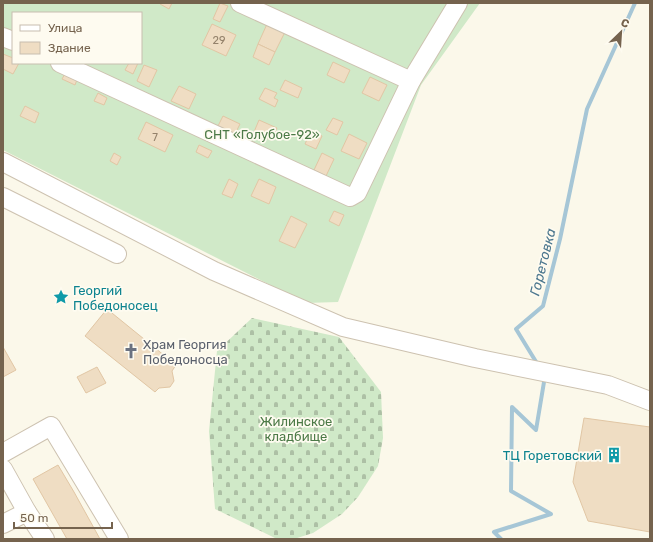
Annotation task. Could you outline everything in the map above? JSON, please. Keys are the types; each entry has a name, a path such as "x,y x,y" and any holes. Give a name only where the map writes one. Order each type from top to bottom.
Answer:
{"lane":[{"path":"240,3 411,81"},
{"path":"62,64 350,197 357,193 411,81 458,3"},
{"path":"3,162 214,271 343,327 532,370 608,385 650,401"},
{"path":"3,197 117,254"},
{"path":"3,453 51,426 119,539"},
{"path":"3,470 27,512 45,539"},
{"path":"3,524 27,512"}],"green space":[{"name":"СНТ «Голубое-92»","path":"3,3 480,3 421,85 338,302 306,303 3,150"},
{"name":"Жилинское кладбище","path":"252,318 339,337 381,392 383,438 378,466 358,497 342,514 313,533 294,539 277,539 215,509 209,431 217,351"}],"building":[{"path":"172,3 169,9 160,4"},
{"path":"220,3 228,6 220,22 213,19"},
{"path":"212,24 236,35 226,56 202,45"},
{"path":"267,24 285,32 275,52 258,44"},
{"path":"258,44 275,52 269,65 253,57"},
{"path":"3,54 12,58 12,64 18,64 13,74 3,69"},
{"path":"333,62 350,70 344,83 327,75"},
{"path":"128,64 138,64 133,74 125,70"},
{"path":"144,65 157,70 149,87 137,81"},
{"path":"66,72 78,77 75,85 62,79"},
{"path":"370,77 387,85 379,101 362,93"},
{"path":"285,80 302,88 298,98 280,90"},
{"path":"179,86 196,94 189,109 171,101"},
{"path":"265,88 277,93 274,98 278,100 275,107 259,99"},
{"path":"98,93 107,98 104,105 94,101"},
{"path":"25,106 39,113 35,123 20,116"},
{"path":"223,116 240,124 235,134 218,126"},
{"path":"333,118 343,122 337,135 326,130"},
{"path":"259,120 277,128 271,140 254,132"},
{"path":"146,122 173,135 165,152 138,139"},
{"path":"311,131 322,136 316,149 305,144"},
{"path":"349,134 367,143 359,159 341,151"},
{"path":"199,145 212,151 208,158 196,152"},
{"path":"114,153 121,157 117,165 110,161"},
{"path":"322,153 334,159 326,176 314,170"},
{"path":"229,179 238,184 232,198 222,194"},
{"path":"259,179 276,187 269,204 251,196"},
{"path":"334,211 344,215 339,226 329,221"},
{"path":"291,216 307,224 295,248 279,241"},
{"name":"Храм Георгия Победоносца","path":"107,309 176,365 172,371 174,381 170,387 159,388 155,392 85,336"},
{"path":"3,347 16,370 3,377"},
{"path":"97,367 106,383 86,393 77,377"},
{"name":"ТЦ Горетовский","path":"584,418 650,427 650,532 588,521 573,482"},
{"path":"58,465 100,539 67,539 33,479"}],"waterway":[{"name":"Горетовка","path":"538,365 516,329 543,306 560,239 587,109 635,3"},
{"name":"Горетовка","path":"501,539 494,532 551,514 511,491 512,407 536,430 545,376"}],"place":[{"name":"Георгий Победоносец","path":"61,297"},
{"name":"Храм Георгия Победоносца","path":"131,351"},
{"name":"ТЦ Горетовский","path":"614,455"}]}
